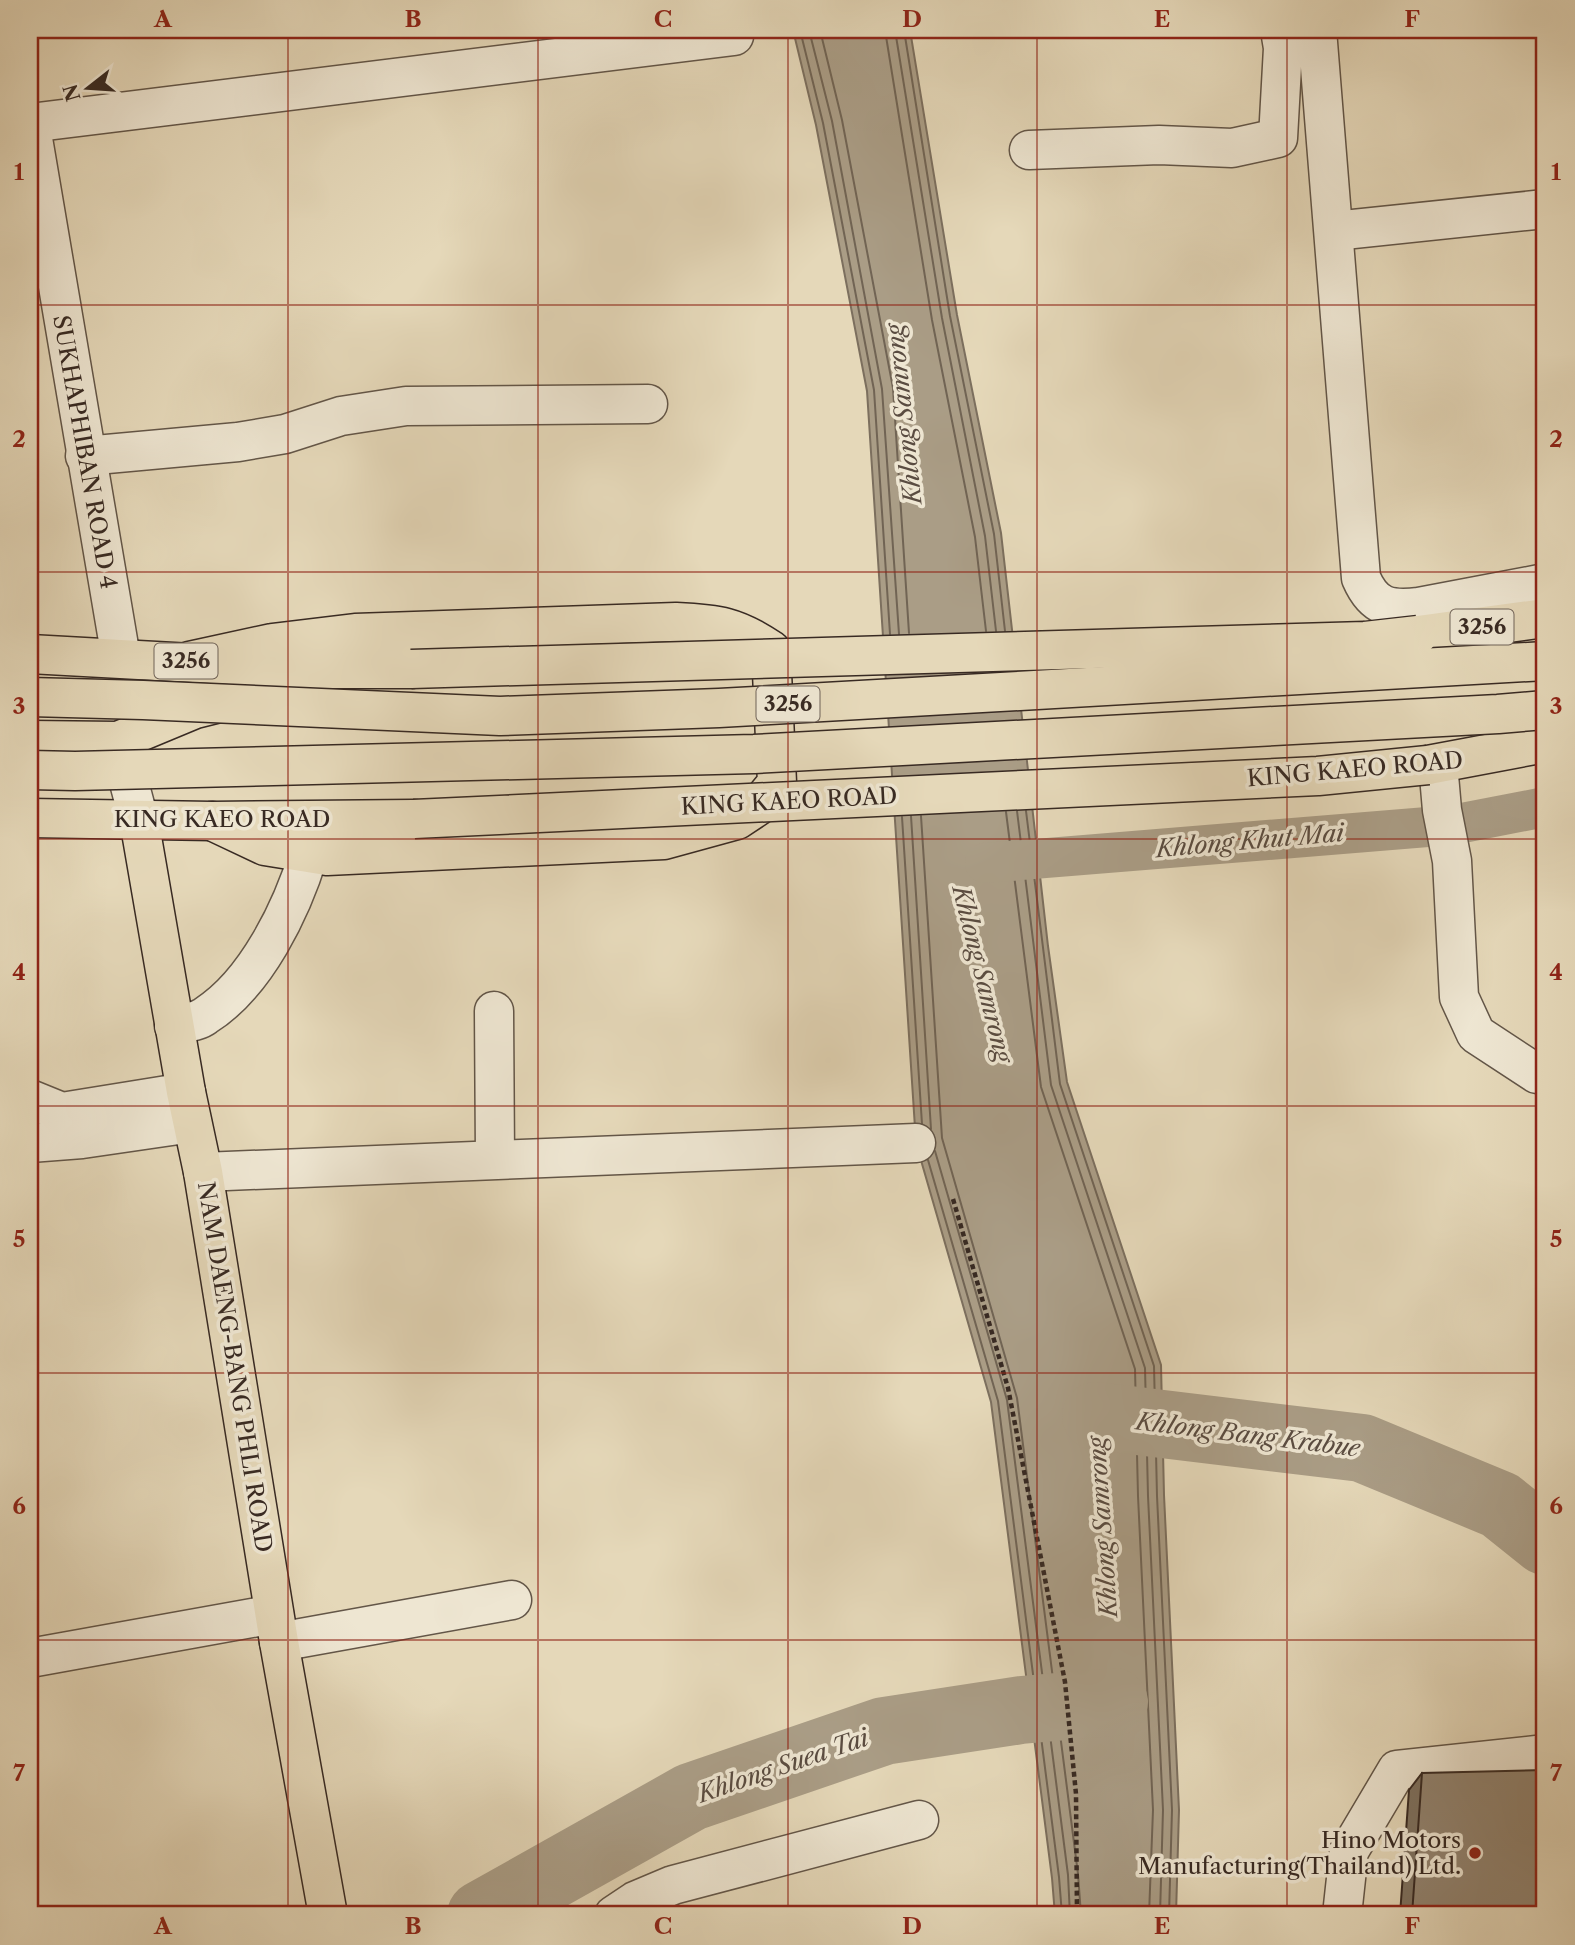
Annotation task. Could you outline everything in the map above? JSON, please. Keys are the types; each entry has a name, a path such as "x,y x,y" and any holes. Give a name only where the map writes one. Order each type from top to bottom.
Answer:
{"main road":[{"name":"3256","path":"30,654 342,670 1365,641 1545,618"},
{"path":"189,661 272,643 355,633 676,622 727,626 751,636 771,650 777,783 758,806 737,820 664,840 327,856 265,846 212,821"},
{"name":"3256","path":"30,697 500,716 719,708 1545,661"},
{"path":"30,740 118,741 195,709 342,670"},
{"name":"3256","path":"30,770 754,754 1545,710"},
{"name":"KING KAEO ROAD","path":"30,818 212,821 414,818 1318,776 1433,765 1545,743"},
{"name":"NAM DAENG-BANG PHLI ROAD","path":"139,820 174,1026 203,1172 277,1628 328,1915"}],"street":[{"path":"1029,150 1159,145 1233,148 1278,138 1283,48 1280,30"},
{"path":"1317,30 1361,578 1374,600 1384,606 1398,609 1545,583"},
{"path":"30,122 599,41 734,36"},
{"name":"SUKHAPHIBAN ROAD 4","path":"30,122 121,658"},
{"path":"1335,231 1545,209"},
{"path":"85,456 238,442 285,434 341,416 406,406 648,404"},
{"path":"118,741 139,820"},
{"path":"1433,765 1452,862 1459,997 1476,1034 1537,1074 1545,1075"},
{"path":"174,1026 203,1018 229,998 252,971 300,882 309,853"},
{"path":"494,1011 495,1158"},
{"path":"30,1100 62,1112 189,1107"},
{"path":"30,1143 82,1139 189,1107"},
{"path":"203,1172 436,1164 495,1158 916,1143"},
{"path":"30,1658 512,1600"},
{"path":"1342,1915 1349,1851 1397,1770 1545,1754"},
{"path":"614,1915 635,1901 673,1885 919,1820"}],"path":[{"path":"953,1199 1008,1388 1065,1682 1076,1794 1077,1915"}],"water":[{"name":"Khlong Samrong","path":"793,30 910,30 957,315 1001,533 1048,946 1067,1082 1161,1365 1164,1495 1179,1810 1176,1915 1055,1915 991,1402 916,1143 867,391 816,125"}],"building":[{"name":"Hino Motors Manufacturing(Thailand) Ltd.","path":"1545,1770 1545,1915 1412,1915 1422,1773"}],"waterway":[{"name":"Khlong Khut Mai","path":"985,863 1452,825 1545,807"},
{"name":"Khlong Bang Krabue","path":"1096,1416 1362,1448 1500,1505 1545,1541"},
{"name":"Khlong Suea Tai","path":"481,1915 691,1797 884,1731 1021,1710 1114,1702"}],"place":[{"name":"Hino Motors Manufacturing(Thailand) Ltd.","path":"1475,1853"}]}
